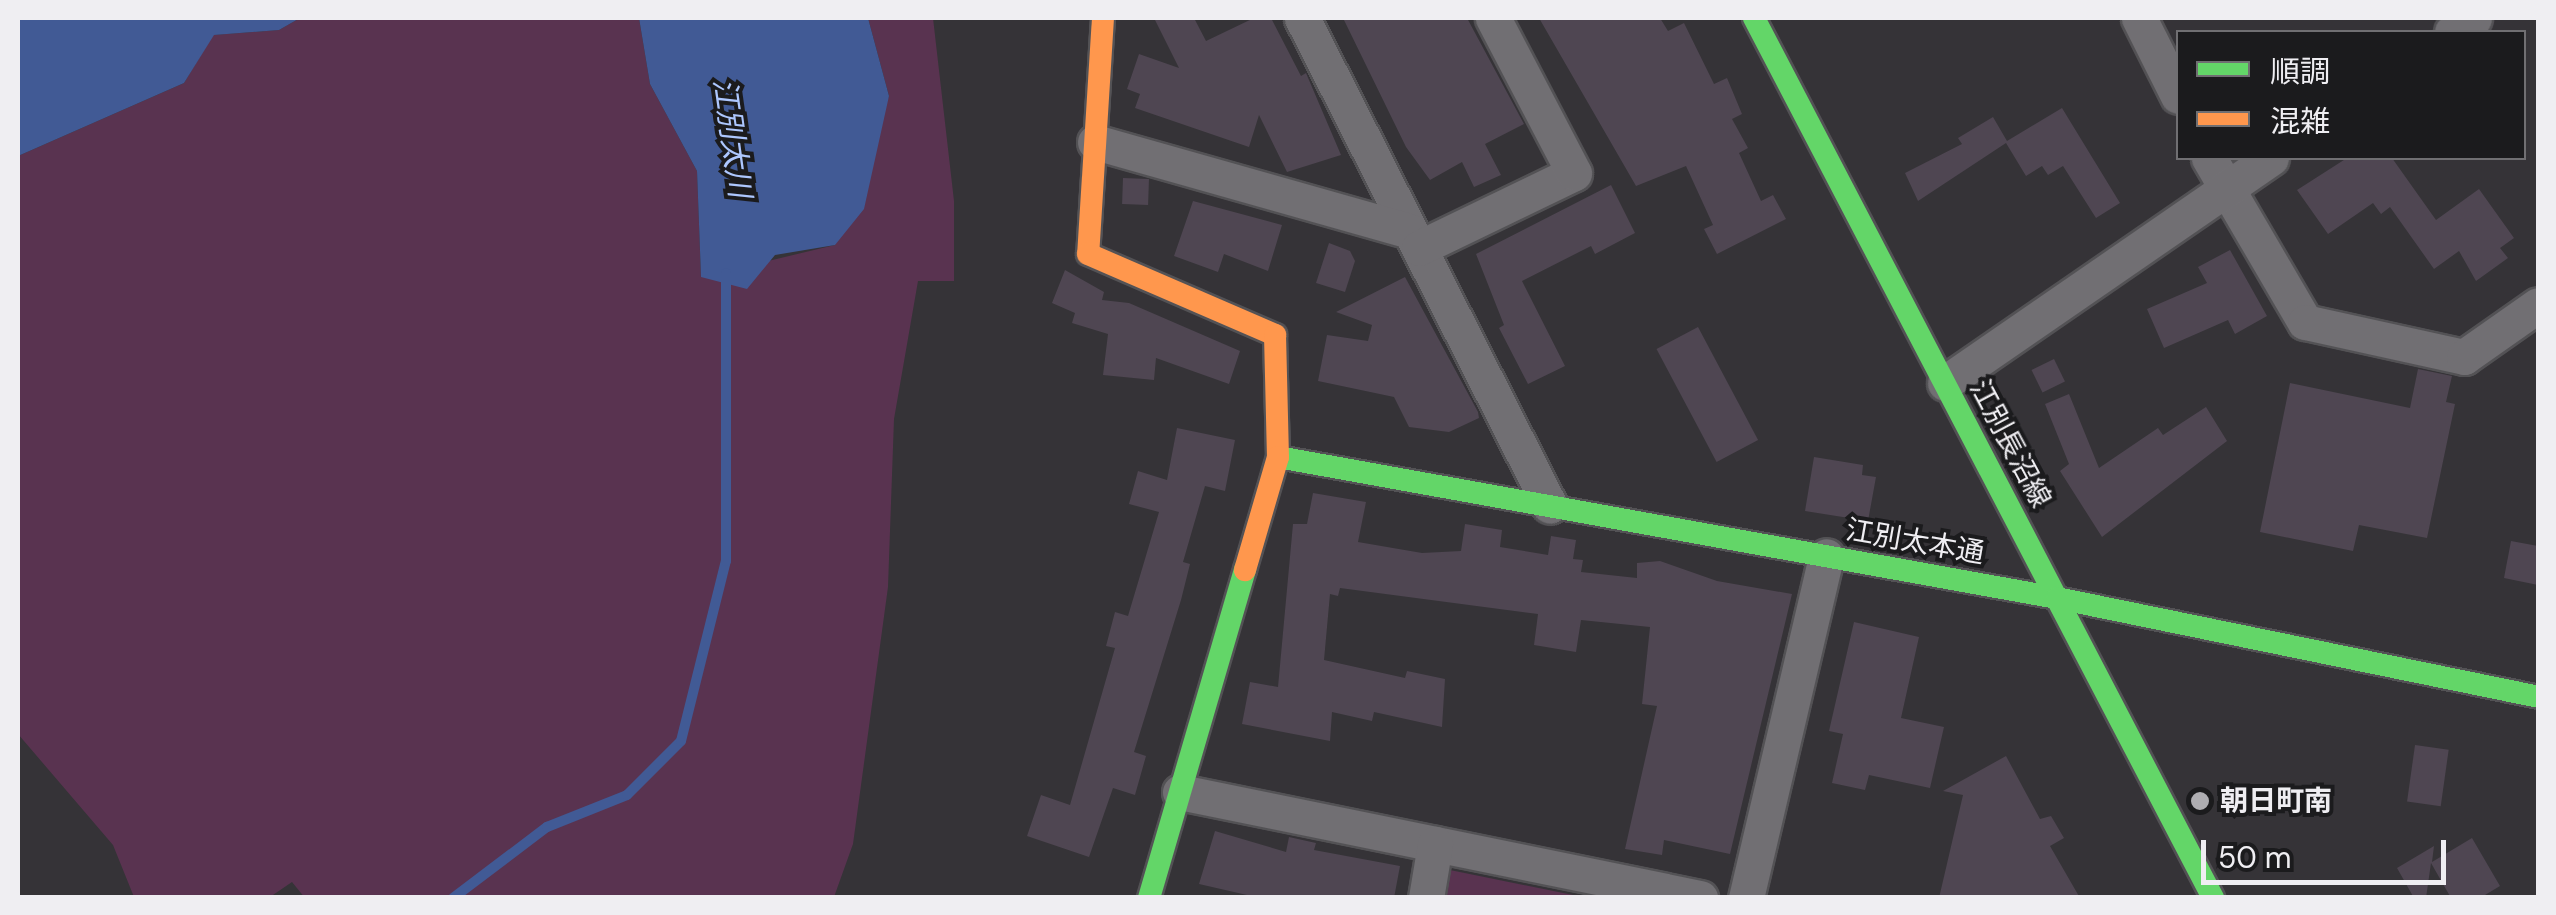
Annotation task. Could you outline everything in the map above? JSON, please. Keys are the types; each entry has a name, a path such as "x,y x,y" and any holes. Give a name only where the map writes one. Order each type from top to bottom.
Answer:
{"street":[{"path":"1102,18 1088,254 1275,335 1278,457 1149,898"},
{"path":"1302,18 1550,506"},
{"path":"1095,142 1414,239 1574,173 1493,18"},
{"name":"江別長沼線","path":"1754,18 2213,898"},
{"path":"2139,18 2176,92"},
{"path":"2210,160 2305,322 2464,357 2538,305"},
{"path":"1945,383 2268,160"},
{"name":"江別太本通","path":"1278,457 2057,598 2538,697"},
{"path":"1746,898 1826,556"},
{"path":"1180,792 1700,898"},
{"path":"1426,898 1435,844"}],"shaded area":[{"path":"300,18 639,18 650,84 697,171 701,277 835,245 889,96 868,18 933,18 954,201 954,281 918,281 894,419 888,587 853,844 834,897 305,898 292,882 270,897 134,897 113,845 18,734 18,156 184,83 213,35 279,30"},
{"path":"1445,869 1583,897 1439,898"}],"water":[{"path":"18,18 300,18 279,30 214,35 184,83 18,156"},
{"name":"江別太川","path":"639,18 868,18 889,96 864,209 835,245 775,255 747,289 701,277 697,171 650,84"}],"building":[{"path":"1154,18 1194,18 1206,41 1254,18 1271,18 1301,76 1306,73 1341,155 1287,172 1259,115 1249,147 1135,108 1140,94 1127,89 1139,54 1179,68"},
{"path":"1343,18 1467,18 1524,124 1485,144 1501,175 1474,187 1462,162 1430,180 1406,147"},
{"path":"1539,18 1660,18 1668,31 1684,23 1714,84 1727,78 1742,114 1732,119 1748,148 1739,153 1761,201 1773,195 1786,219 1717,254 1704,229 1713,225 1686,166 1636,186"},
{"path":"2062,108 2120,203 2096,218 2063,166 2048,175 2042,166 2026,176 2006,143 1918,201 1905,173 1962,144 1958,138 1993,117 2007,141"},
{"path":"2344,160 2393,160 2436,220 2479,189 2514,238 2500,248 2508,258 2476,281 2459,251 2434,269 2390,207 2381,214 2373,203 2328,234 2297,190"},
{"path":"1123,178 1149,179 1148,205 1122,204"},
{"path":"1611,185 1635,233 1595,254 1591,246 1522,281 1565,366 1528,384 1499,328 1504,325 1476,254"},
{"path":"1193,201 1282,225 1268,271 1224,254 1218,272 1174,256"},
{"path":"1329,243 1350,251 1355,261 1345,292 1316,283"},
{"path":"2230,250 2267,316 2235,334 2228,320 2164,348 2147,309 2207,283 2198,267"},
{"path":"1065,270 1104,292 1102,300 1129,303 1240,351 1229,384 1156,358 1154,380 1103,375 1108,334 1072,323 1075,313 1052,303"},
{"path":"1405,277 1478,412 1479,418 1449,432 1409,427 1394,397 1318,381 1327,335 1368,341 1372,325 1336,312"},
{"path":"1698,327 1758,440 1717,462 1657,349"},
{"path":"2054,359 2065,381 2042,392 2032,370"},
{"path":"2418,369 2452,376 2446,402 2455,404 2427,538 2359,525 2353,551 2260,532 2290,383 2410,408"},
{"path":"2069,394 2099,468 2158,428 2163,435 2206,407 2227,441 2102,537 2060,471 2069,464 2045,404"},
{"path":"1177,428 1235,440 1225,491 1205,486 1183,562 1190,564 1181,600 1134,752 1146,756 1135,795 1113,788 1089,857 1027,836 1041,795 1070,805 1115,648 1106,646 1115,612 1128,616 1159,512 1129,504 1138,471 1167,480"},
{"path":"1814,457 1863,465 1862,475 1876,477 1868,521 1805,511"},
{"path":"1313,493 1366,502 1358,542 1422,553 1461,551 1465,524 1502,530 1500,547 1548,555 1551,536 1576,540 1573,559 1583,560 1581,572 1637,578 1637,563 1660,561 1717,581 1792,594 1730,854 1664,840 1662,855 1625,849 1657,706 1642,704 1650,627 1581,620 1576,652 1534,645 1538,614 1340,588 1338,596 1330,594 1324,660 1405,678 1407,671 1445,679 1442,727 1374,712 1372,721 1332,712 1330,741 1242,724 1250,682 1278,687 1293,524 1307,524"},
{"path":"2511,541 2538,546 2538,585 2504,578"},
{"path":"1854,622 1919,637 1901,718 1944,727 1930,788 1869,775 1865,790 1832,783 1843,734 1829,731"},
{"path":"2415,745 2449,750 2441,806 2407,801"},
{"path":"2006,756 2040,819 2051,816 2064,838 2050,846 2080,898 1939,898 1963,795 1943,791"},
{"path":"1215,831 1286,852 1289,837 1316,843 1314,850 1400,866 1394,898 1260,898 1199,884"},
{"path":"2472,838 2500,886 2480,898 2451,898 2431,863 2426,898 2414,898 2397,868 2434,846 2432,862"}],"waterway":[{"path":"453,898 547,827 627,795 681,741 726,561 726,273"}],"traffic: fast":[{"path":"1754,18 2213,898"},
{"path":"1278,457 2057,598 2538,697"},
{"path":"1149,898 1245,570"}],"traffic: slow":[{"path":"1103,18 1088,254 1275,335 1278,457 1245,570"}],"place":[{"name":"朝日町南","path":"2200,801"}]}
